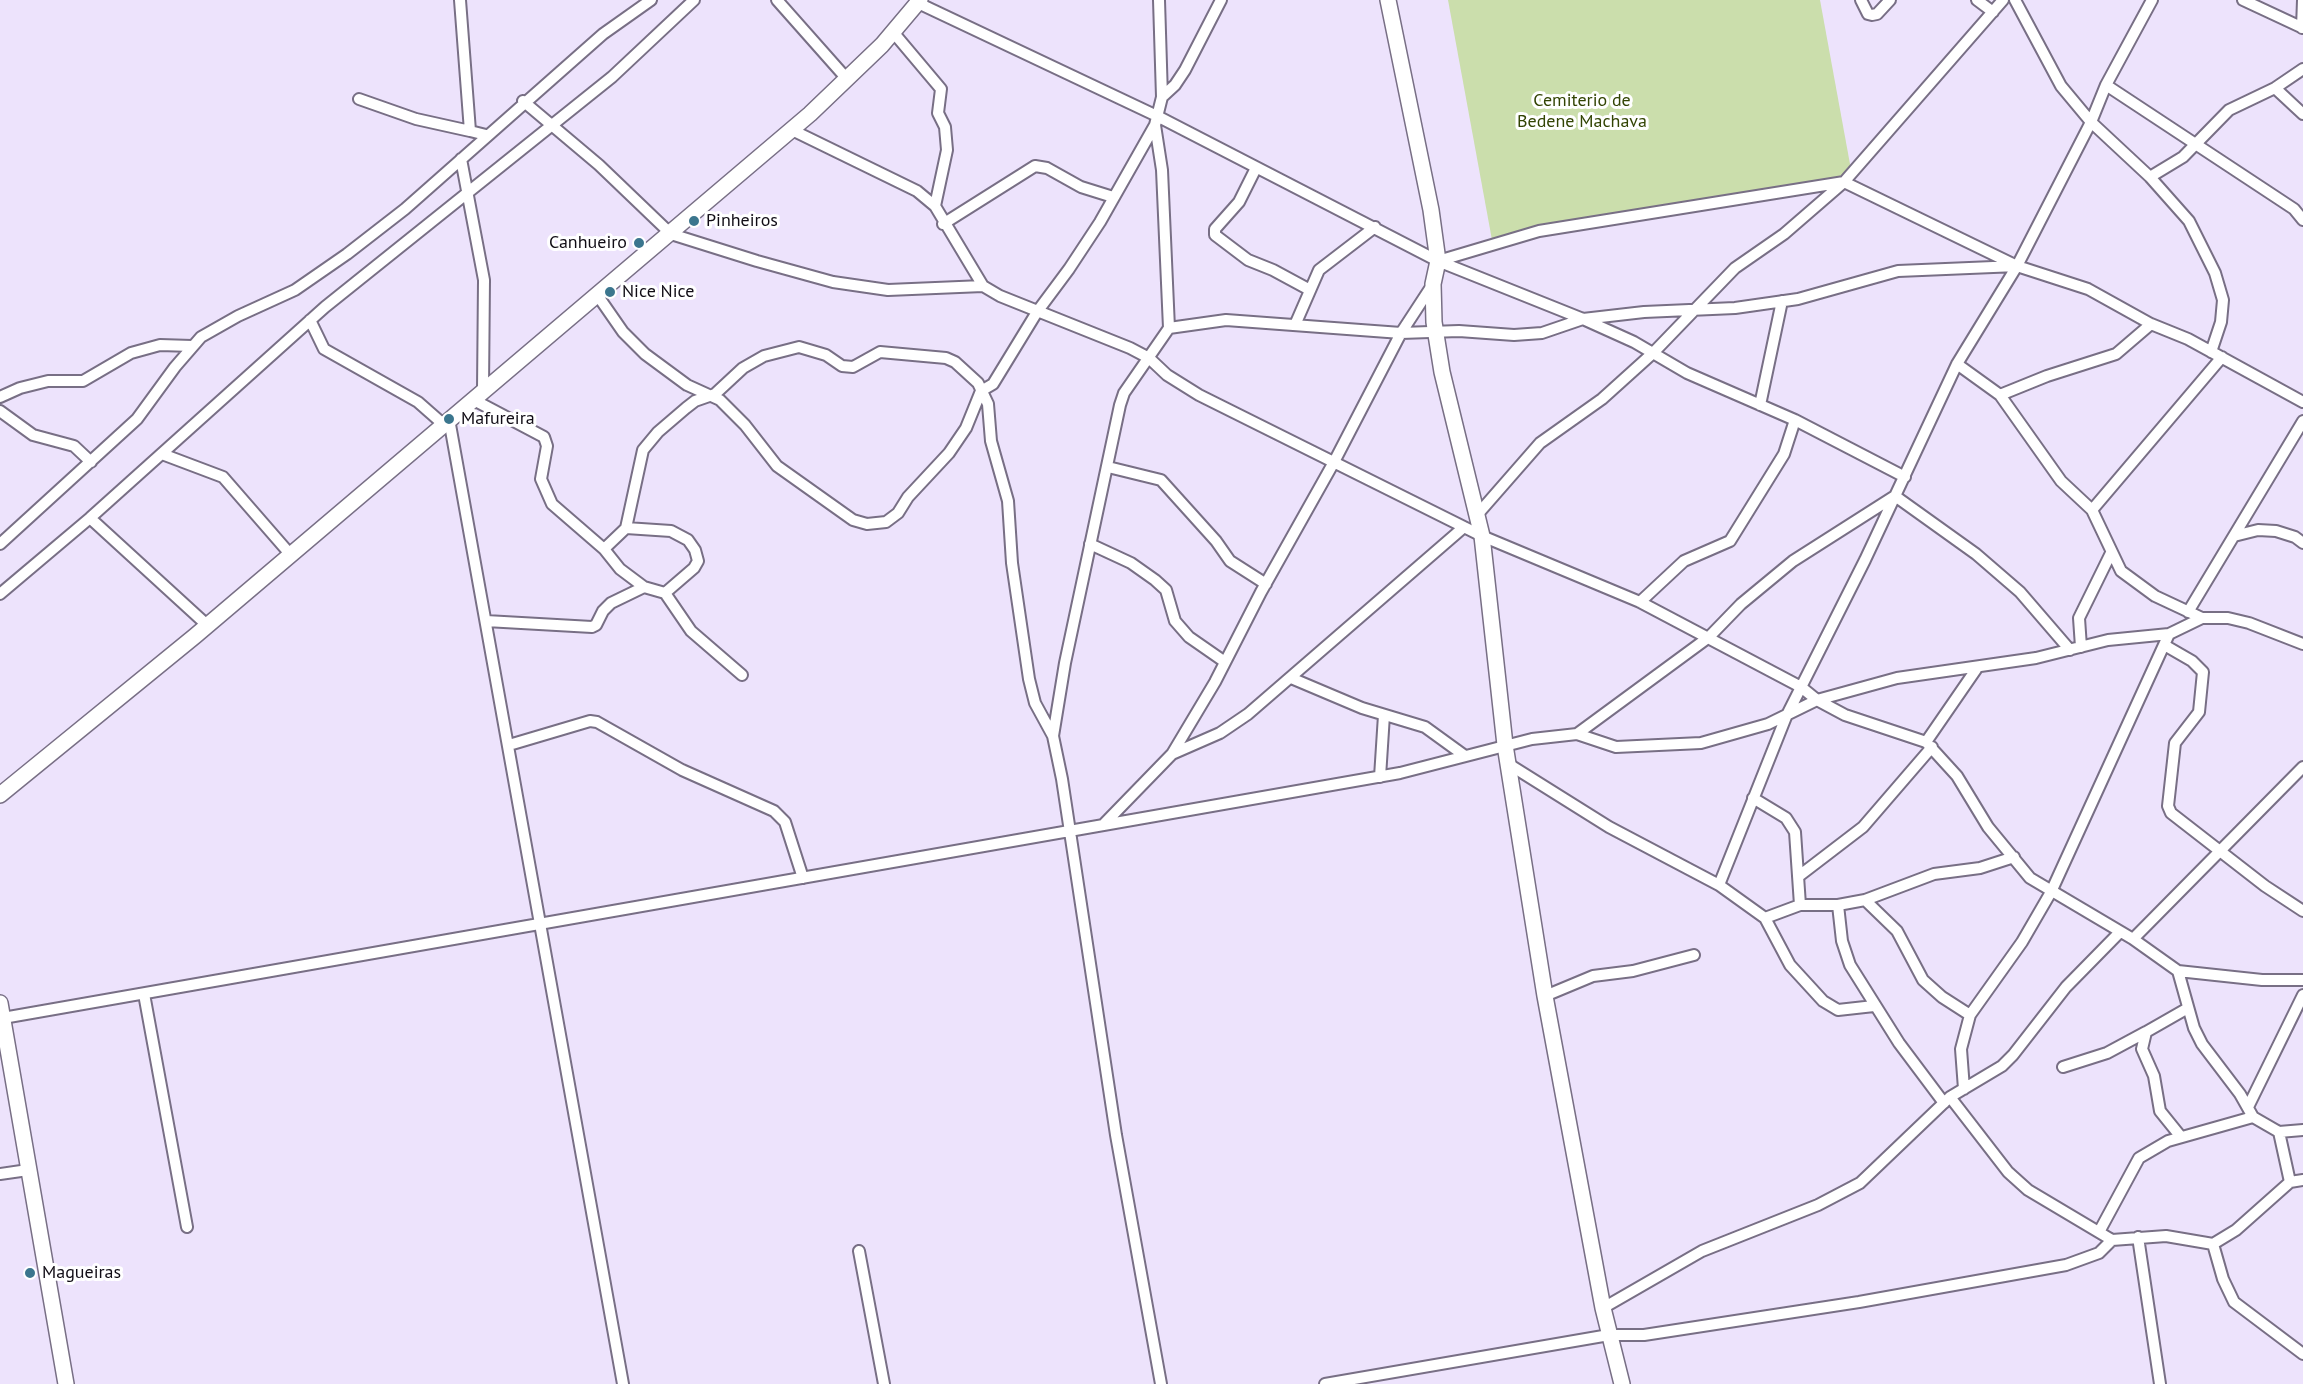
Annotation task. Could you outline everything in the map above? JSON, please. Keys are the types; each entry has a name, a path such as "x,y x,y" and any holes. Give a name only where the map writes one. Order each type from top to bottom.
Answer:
{"main road":[{"path":"1388,0 1431,210 1438,261 1433,284 1435,331 1442,372 1482,536 1505,745 1545,996 1603,1308 1622,1384"},
{"path":"0,795 207,625 792,130 848,79 919,1"},
{"path":"0,1003 66,1384"}],"street":[{"path":"0,544 137,419 201,337 238,316 295,290 347,254 461,159 523,101 603,34 650,0"},
{"path":"0,594 90,518 310,320 612,77 694,0"},
{"path":"777,0 848,79"},
{"path":"598,296 623,332 645,354 687,385 708,397 720,400 735,413 777,466 836,510 854,520 867,524 886,522 898,513 908,497 949,453 966,428 981,391 993,384 1037,312 1069,269 1156,120 1162,97 1159,0"},
{"path":"1162,97 1175,85 1185,70 1221,0"},
{"path":"1861,0 1868,14 1872,15 1877,14 1890,0"},
{"path":"1977,0 1993,12"},
{"path":"1477,515 1540,443 1602,399 1653,353 1736,268 1784,234 1844,182 2003,0"},
{"path":"2015,0 2061,86 2091,122 2150,177 2189,221 2215,273 2223,300 2221,322 2211,352"},
{"path":"1719,885 1786,717 1905,477 1958,364 2017,266 2091,122 2106,85 2152,0"},
{"path":"2243,0 2302,28 2302,0"},
{"path":"460,1 470,131"},
{"path":"919,1 1257,168 1338,211 1375,227 1438,261 1582,320 1653,353 1687,373 1795,420 1905,477"},
{"path":"893,32 941,89 938,113 945,127 947,150 935,206"},
{"path":"2150,177 2183,157 2229,110 2275,88 2303,69"},
{"path":"2106,85 2294,209 2303,220"},
{"path":"2275,88 2303,114"},
{"path":"359,99 416,119 486,135"},
{"path":"523,101 599,165 671,234 833,282 888,290 983,286 1037,312 1084,328 1149,358 1167,375 1199,395 1482,536 1640,602 1709,637 1801,687 1817,700 1845,716 1929,745 1957,776 1988,827 2030,878 2133,939 2178,971 2208,976 2302,978"},
{"path":"1053,736 1090,544 1124,393 1169,328 1163,180 1156,120"},
{"path":"792,130 917,191 935,206 943,224 983,286"},
{"path":"461,159 484,280 478,394 544,437 547,446 541,479 546,494 558,510 604,549 620,569 644,587 665,593 691,631 742,675"},
{"path":"943,224 1035,166 1047,168 1082,187 1113,196"},
{"path":"1257,168 1239,202 1215,229 1215,235 1248,260 1273,270 1310,290"},
{"path":"1438,261 1539,231 1844,182 2017,266 2088,289 2151,324 2222,357 2303,403"},
{"path":"1295,325 1319,270 1375,227"},
{"path":"1169,328 1226,320 1401,333 1435,331 1542,333 1582,320 1782,301 1898,271 2017,266"},
{"path":"1104,824 1172,754 1334,462 1401,333 1433,284"},
{"path":"1760,405 1782,301"},
{"path":"310,320 324,349 418,402 446,421 509,745 623,1384"},
{"path":"2000,395 2047,376 2116,354 2151,324"},
{"path":"0,397 21,388 48,381 83,381 131,353 141,350 160,345 192,346"},
{"path":"604,549 626,528 643,450 658,432 695,401 708,397 743,368 765,356 799,347 826,355 842,366 853,367 880,352 946,358 978,383 988,404 991,441 1008,501 1012,563 1029,680 1035,703 1053,736 1116,1135 1161,1384"},
{"path":"2092,510 2222,357"},
{"path":"1958,364 2000,395 2061,481 2092,510 2121,572 2138,586 2202,618 2228,618 2249,623 2303,644"},
{"path":"0,411 33,435 74,446 91,462"},
{"path":"1640,602 1693,555 1730,541 1784,454 1795,420"},
{"path":"2188,612 2303,421"},
{"path":"162,454 223,477 290,554"},
{"path":"1107,467 1161,480 1216,541 1230,561 1266,584"},
{"path":"1577,734 1709,637 1741,604 1793,561 1895,496"},
{"path":"1895,496 1976,554 2020,592 2070,650"},
{"path":"90,518 207,625"},
{"path":"1172,754 1220,733 1248,714 1464,527"},
{"path":"626,528 671,531 688,540 695,550 698,561 694,568 665,593"},
{"path":"2234,536 2258,530 2276,531 2295,537 2303,543"},
{"path":"1090,544 1131,563 1155,580 1166,590 1175,621 1189,637 1225,662"},
{"path":"2081,647 2079,618 2111,553"},
{"path":"486,621 592,627 596,626 603,611 611,603 644,587"},
{"path":"3,1018 1380,777 1505,745 1577,734 1616,747 1701,743 1738,734 1786,717 1817,700 1897,678 1977,668 2070,650 2108,640 2169,634 2202,618"},
{"path":"1964,1089 1961,1049 1971,1016 2022,942 2051,892 2145,683 2166,646 2169,634"},
{"path":"2166,646 2192,661 2203,672 2199,712 2175,743 2168,806 2179,821 2222,850 2265,886 2303,911"},
{"path":"1799,876 1863,827 1929,745 1977,668"},
{"path":"1291,678 1384,715 1407,719 1425,727 1445,739 1465,756"},
{"path":"1380,777 1384,715"},
{"path":"509,745 590,721 597,722 682,770 774,810 785,822 803,878"},
{"path":"1510,765 1609,827 1719,885 1765,918 1790,965 1823,1001 1838,1010 1874,1006"},
{"path":"2133,939 2302,769"},
{"path":"1753,798 1791,824 1795,832 1800,905"},
{"path":"1765,918 1800,905 1838,905 1865,900 1934,874 1980,868 2014,857"},
{"path":"1865,900 1897,931 1923,980 1942,998 1971,1016"},
{"path":"1838,905 1842,941 1850,965 1874,1006 1947,1100 2008,1172 2028,1190 2099,1232 2112,1239 2166,1236 2213,1244 2236,1230 2290,1182 2303,1180"},
{"path":"1603,1308 1701,1251 1818,1204 1860,1183 1947,1100 2002,1066 2066,987 2120,932"},
{"path":"1545,996 1593,976 1633,971 1694,955"},
{"path":"2178,971 2188,1008 2202,1044 2251,1112 2279,1132 2303,1130"},
{"path":"144,994 187,1227"},
{"path":"2099,1232 2139,1158 2168,1141 2251,1112 2303,995"},
{"path":"2063,1067 2107,1053 2188,1008"},
{"path":"2146,1032 2142,1049 2154,1076 2157,1104 2181,1137"},
{"path":"2279,1132 2290,1182"},
{"path":"0,1174 28,1170"},
{"path":"2138,1237 2160,1384"},
{"path":"1325,1384 1610,1335 1644,1335 1858,1302 2066,1264 2099,1252 2112,1239"},
{"path":"2213,1244 2223,1279 2234,1302 2303,1354"},
{"path":"860,1251 884,1384"}],"green space":[{"name":"Cemiterio de Bedene Machava","path":"1448,0 1820,0 1852,175 1492,240"}],"place":[{"name":"Pinheiros","path":"694,221"},
{"name":"Canhueiro","path":"639,243"},
{"name":"Nice Nice","path":"610,292"},
{"name":"Mafureira","path":"449,419"},
{"name":"Magueiras","path":"30,1273"}]}
